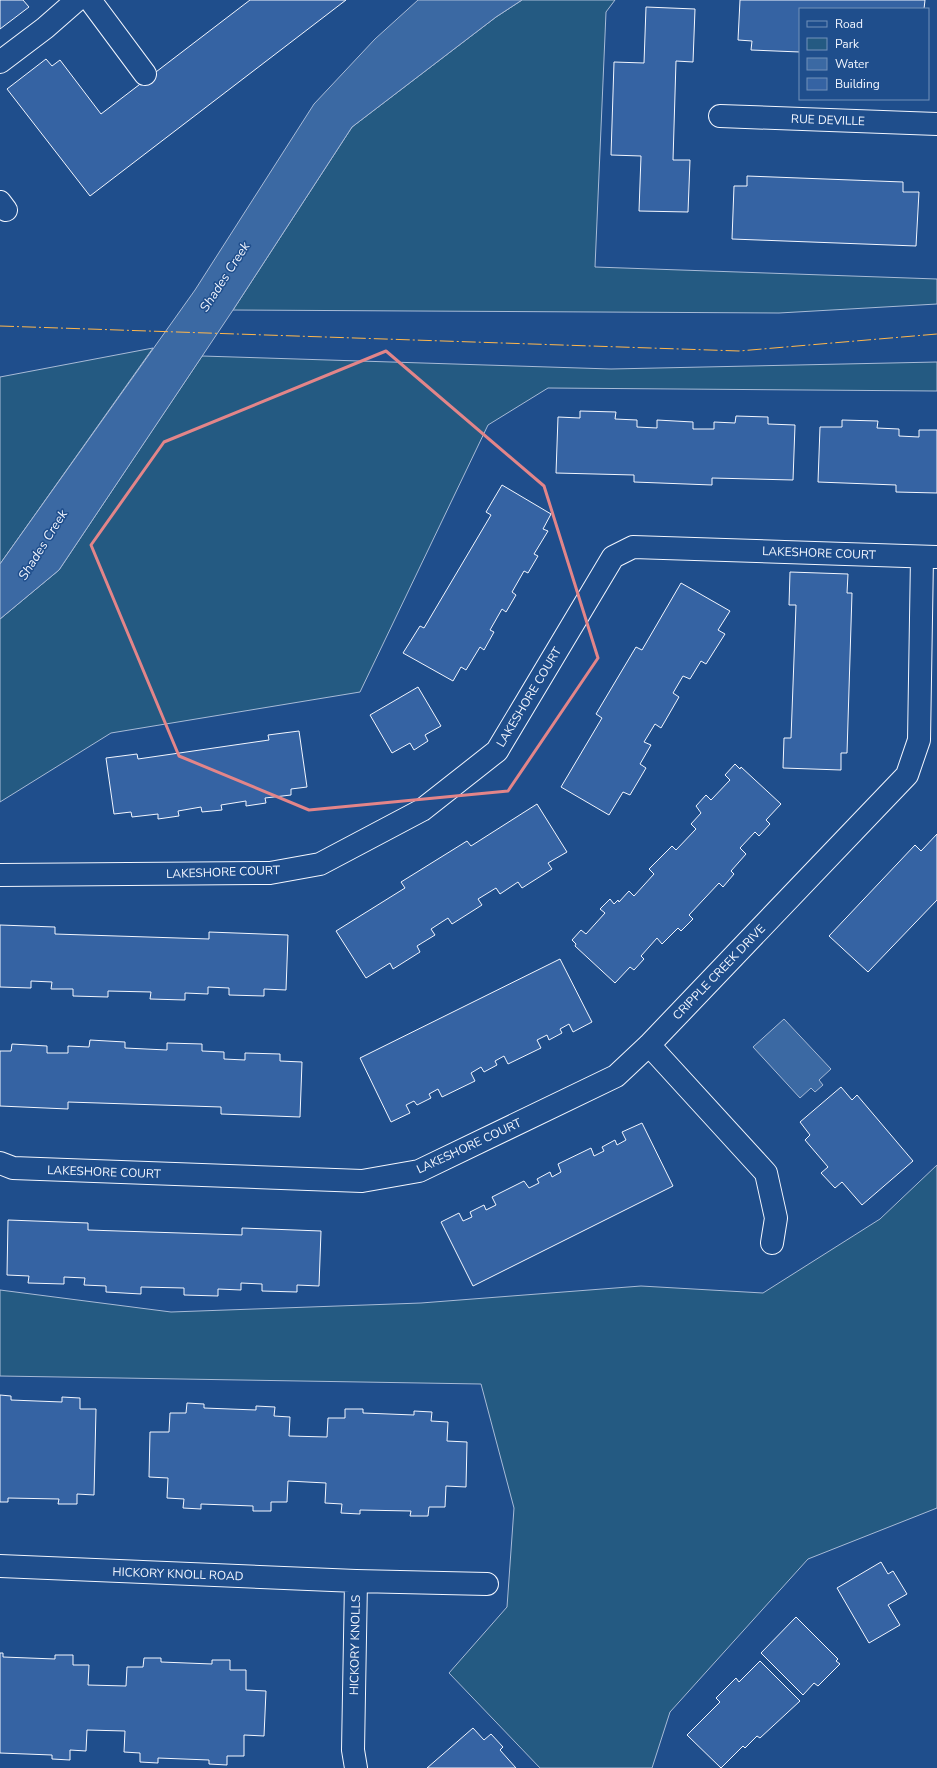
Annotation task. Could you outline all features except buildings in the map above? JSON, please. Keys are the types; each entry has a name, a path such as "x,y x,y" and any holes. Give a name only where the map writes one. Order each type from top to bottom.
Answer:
{"street":[{"path":"0,62 45,28 77,0"},
{"path":"90,0 145,74"},
{"name":"RUE DEVILLE","path":"720,116 937,124"},
{"name":"LAKESHORE COURT","path":"0,875 270,873 320,864 422,810 497,751 613,557 633,547 929,557 919,740 907,775 788,899"},
{"name":"CRIPPLE CREEK DRIVE","path":"649,1045 788,899"},
{"path":"649,1045 766,1173 776,1218 772,1243"},
{"name":"LAKESHORE COURT","path":"0,1163 13,1168 362,1181 419,1171 616,1076 649,1045"},
{"name":"HICKORY KNOLL ROAD","path":"0,1566 356,1581"},
{"name":"HICKORY KNOLLS","path":"356,1768 353,1750 356,1581 487,1584"}],"highlighted area":[{"path":"386,351 544,486 598,658 508,791 309,810 179,756 91,545 164,442"}],"green space":[{"path":"522,0 615,0 606,12 595,267 937,279 937,304 779,313 233,310 352,127 496,17"},
{"path":"153,348 0,564 0,377"},
{"path":"202,356 611,369 937,362 937,391 548,388 488,425 360,692 111,733 0,802 0,619 59,570"},
{"path":"937,1165 937,1508 808,1559 670,1712 652,1768 540,1768 449,1673 507,1607 514,1508 481,1384 0,1376 0,1290 171,1312 421,1303 641,1286 763,1293 880,1219"}],"water":[{"name":"Shades Creek","path":"418,0 522,0 496,17 352,127 233,310 59,570 0,619 0,564 195,290 314,104 375,39"},
{"path":"784,1019 831,1069 819,1080 823,1085 815,1092 811,1088 800,1098 753,1047"}],"power":[{"path":"0,326 739,351 937,334"}]}
